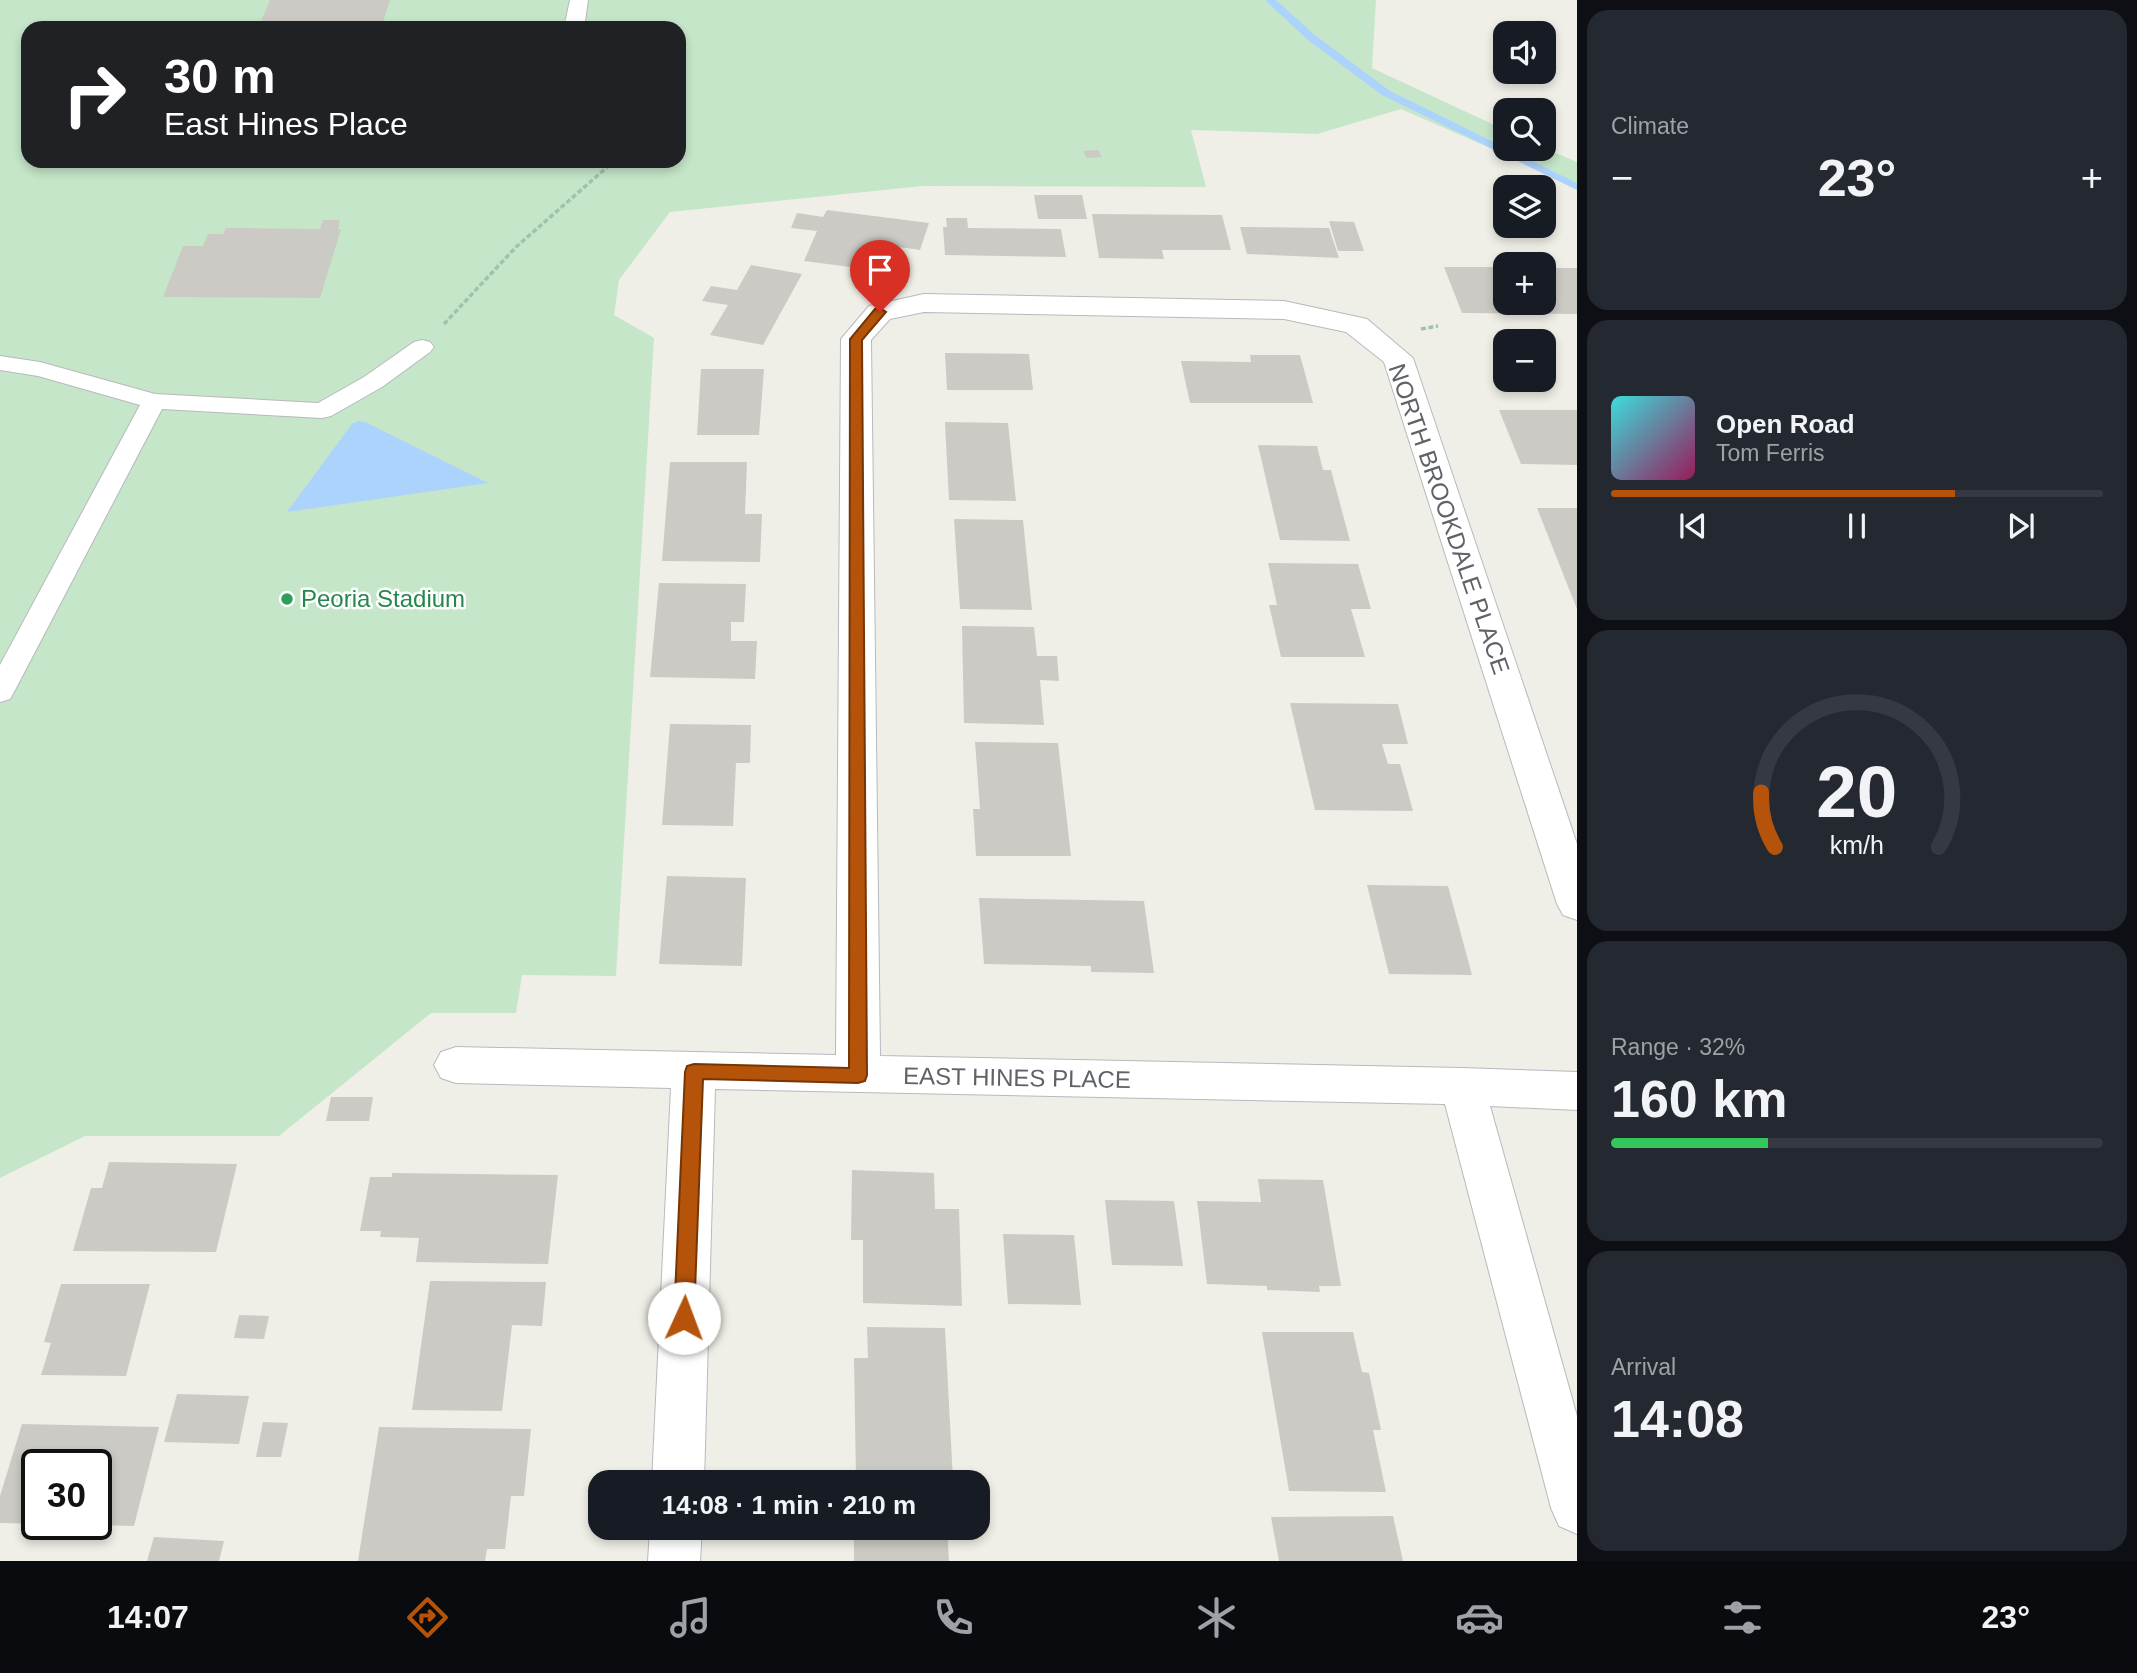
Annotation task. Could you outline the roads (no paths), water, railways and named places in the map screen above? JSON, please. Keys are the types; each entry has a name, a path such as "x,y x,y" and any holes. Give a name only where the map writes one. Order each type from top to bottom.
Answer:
{"street":[{"name":"NORTH BROOKDALE PLACE","path":"858,1075 856,339 880,312 924,303 1284,310 1356,325 1398,358 1577,904"},
{"name":"EAST HINES PLACE","path":"456,1065 1462,1086 1577,1091"},
{"path":"678,1470 694,1072"},
{"path":"1462,1086 1577,1508"},
{"path":"674,1561 675,1540"}],"lane":[{"path":"575,21 579,0"},
{"path":"0,363 40,369 154,401 322,411 373,382 422,348"},
{"path":"0,692 154,401"}],"water":[{"path":"365,422 488,483 287,512 352,424"}],"waterway":[{"path":"1270,0 1312,38 1386,93 1577,187"}],"place":[{"name":"Peoria Stadium","path":"287,599"}]}
